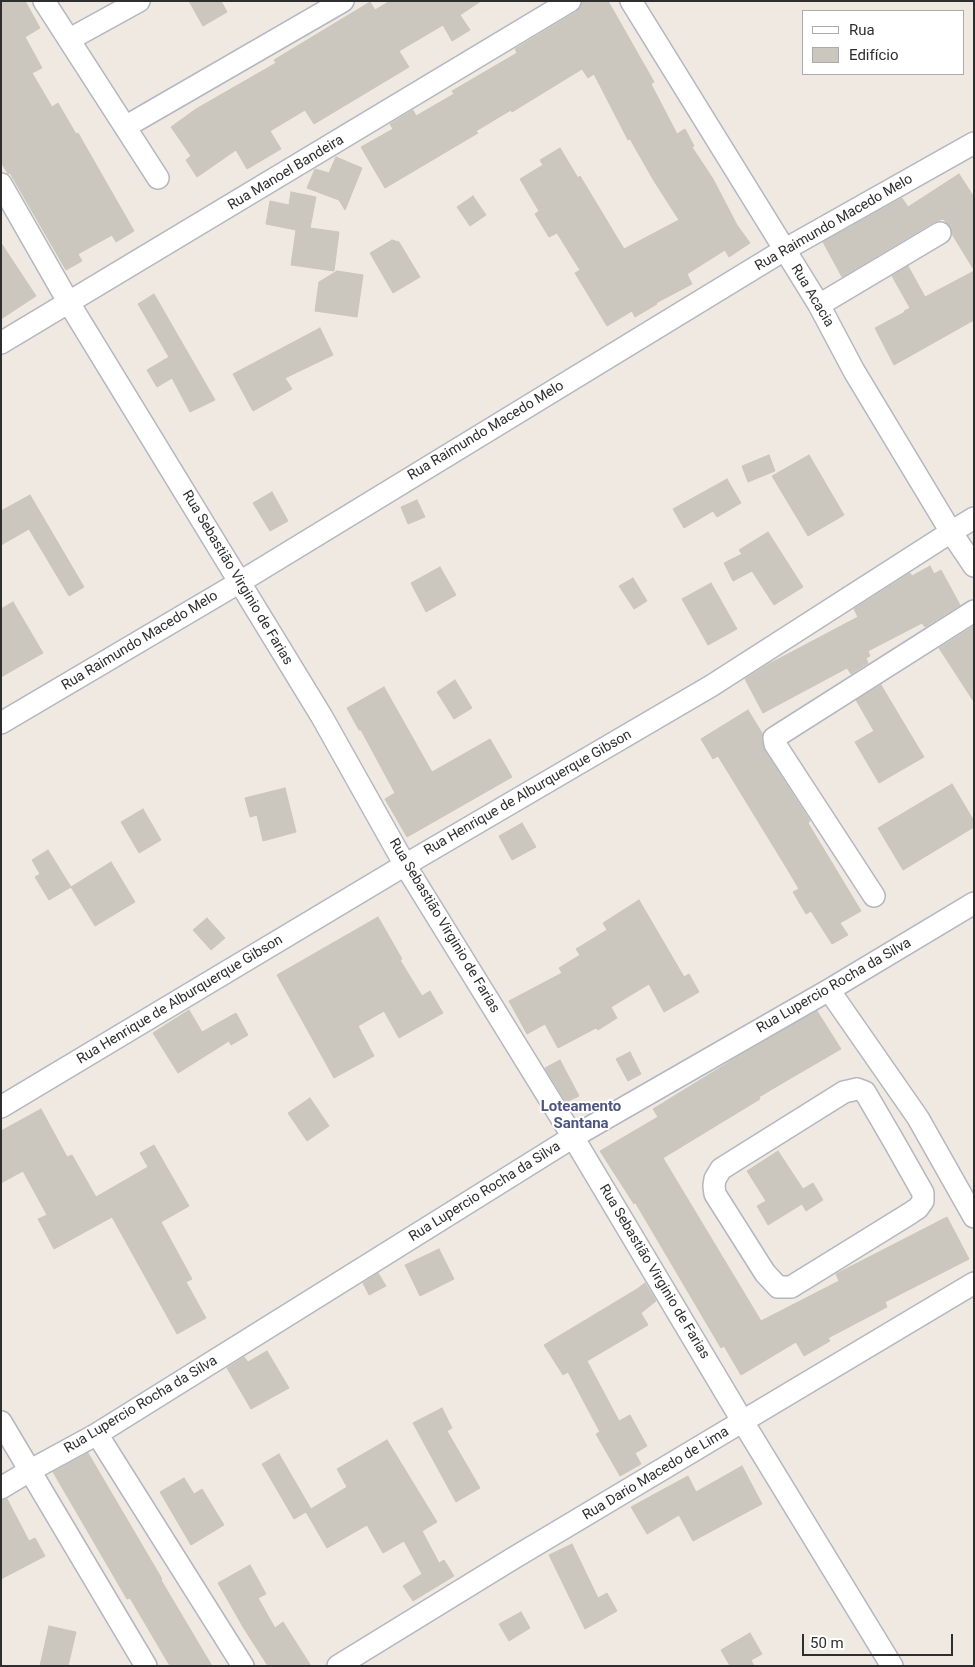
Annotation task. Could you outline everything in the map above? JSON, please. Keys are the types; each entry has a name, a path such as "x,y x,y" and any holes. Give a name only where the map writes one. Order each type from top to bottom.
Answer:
{"street":[{"path":"44,1 158,178"},
{"path":"70,39 139,1"},
{"path":"125,127 343,1"},
{"name":"Rua Manoel Bandeira","path":"1,343 570,1"},
{"name":"Rua Acacia","path":"631,1 819,305 854,371 951,532 974,566"},
{"name":"Rua Raimundo Macedo Melo","path":"1,723 240,582 784,250 974,143"},
{"name":"Rua Sebastião Virginio de Farias","path":"1,184 69,303 322,717 405,865 573,1137 743,1422 892,1666"},
{"path":"819,305 940,233"},
{"name":"Rua Henrique de Alburquerque Gibson","path":"1,1107 405,865 711,686 974,518"},
{"path":"874,896 775,744 774,738 974,611"},
{"name":"Rua Lupercio Rocha da Silva","path":"1,1488 30,1470 98,1434 573,1137 829,990 974,904"},
{"path":"829,990 918,1118 974,1216"},
{"path":"858,1089 865,1092 893,1140 923,1193 923,1201 918,1208 791,1286 778,1287 772,1282 715,1194 715,1179 721,1169 844,1092 851,1090 858,1089"},
{"path":"893,1140 918,1118"},
{"name":"Rua Dario Macedo de Lima","path":"338,1666 504,1564 974,1283"},
{"path":"1,1422 146,1666"},
{"path":"98,1434 243,1666"}],"building":[{"path":"1,1 25,1 40,28 25,37 42,68 32,73 52,107 58,103 76,134 78,133 134,231 116,242 112,235 78,254 82,261 66,270 10,173 8,174 1,162"},
{"path":"189,1 221,1 227,12 203,26"},
{"path":"390,1 481,1 460,15 470,30 452,41 443,25 399,51 409,67 314,124 305,110 270,131 281,149 247,169 236,150 197,177 186,160 191,156 171,127 196,109 276,63 274,60 370,2 375,10"},
{"path":"582,1 608,1 654,82 651,84 677,134 685,129 694,146 692,147 713,179 737,225 750,243 729,257 725,250 687,274 692,284 656,303 635,317 632,311 607,326 575,273 580,270 557,233 549,237 535,214 539,211 520,179 543,165 540,160 560,148 578,178 580,176 624,249 679,220 630,139 628,140 594,74 588,78 582,69 512,112 511,110 476,131 478,133 385,188 361,147 393,129 390,124 413,110 416,116 454,94 452,91 517,53 515,49 576,12 581,7"},
{"path":"336,157 362,168 345,210 339,200 307,188 315,169 329,173"},
{"path":"959,174 974,197 974,270 952,234 950,226 943,219 934,222 842,277 823,242 902,198 908,207"},
{"path":"291,192 316,197 310,228 339,232 334,271 291,265 296,230 266,224 270,201 289,205"},
{"path":"473,196 486,215 470,226 457,207"},
{"path":"392,240 399,242 420,277 393,293 370,253"},
{"path":"1,243 36,296 1,319"},
{"path":"908,266 925,297 974,271 974,320 894,365 875,328 910,308 892,276"},
{"path":"337,271 363,275 357,317 315,311 319,282"},
{"path":"154,294 215,400 190,412 172,378 157,387 147,370 169,357 138,304"},
{"path":"320,328 333,355 285,378 292,389 253,411 233,374"},
{"path":"769,455 775,471 748,482 742,466"},
{"path":"809,455 844,515 808,536 772,476"},
{"path":"727,479 741,503 717,517 713,511 684,528 673,509"},
{"path":"272,492 288,521 270,531 253,503"},
{"path":"30,495 84,587 69,596 29,529 1,545 1,511"},
{"path":"417,500 425,517 408,524 401,507"},
{"path":"768,532 803,587 774,605 752,571 733,581 724,563 742,554 739,550"},
{"path":"930,566 934,574 941,570 960,605 925,627 922,623 868,651 870,656 866,658 868,663 851,674 847,668 763,713 745,679 767,665 858,617 854,609 910,573 912,576"},
{"path":"440,567 456,595 426,612 411,583"},
{"path":"633,578 647,601 634,609 619,586"},
{"path":"711,583 737,629 708,645 682,599"},
{"path":"13,602 43,653 1,677 1,609"},
{"path":"974,626 974,702 939,648"},
{"path":"455,680 472,708 454,719 437,692"},
{"path":"881,685 924,757 879,783 855,742 874,731 856,700"},
{"path":"384,687 432,772 490,739 512,777 407,837 385,799 395,793 347,708"},
{"path":"748,710 762,733 765,751 810,821 808,823 861,911 840,923 848,935 832,944 811,911 806,914 793,892 799,889 786,867 718,756 713,759 701,739"},
{"path":"952,784 974,821 974,827 903,870 878,828"},
{"path":"285,788 296,832 263,841 257,815 250,817 245,798"},
{"path":"143,809 161,840 139,853 121,822"},
{"path":"522,823 536,847 512,860 499,836"},
{"path":"48,850 71,887 49,900 35,877 40,874 32,860"},
{"path":"111,862 135,902 95,926 71,887"},
{"path":"639,900 684,977 689,974 699,992 664,1012 649,984 611,1007 617,1018 598,1030 596,1028 558,1048 545,1024 527,1034 509,1001 562,973 559,968 580,955 576,949 607,930 603,923"},
{"path":"378,917 402,959 400,960 422,996 430,991 443,1013 399,1038 384,1011 358,1026 374,1056 334,1078 277,975"},
{"path":"207,918 225,938 211,950 193,930"},
{"path":"189,1010 202,1032 236,1013 248,1035 231,1045 229,1041 178,1073 153,1033"},
{"path":"817,1011 841,1049 759,1097 760,1099 663,1158 761,1321 839,1281 836,1274 947,1217 969,1259 885,1302 887,1307 828,1338 830,1341 804,1356 796,1342 741,1375 724,1346 721,1348 635,1202 634,1204 600,1151 658,1117 653,1109"},
{"path":"630,1052 641,1074 628,1081 616,1059"},
{"path":"560,1060 579,1096 566,1102 545,1068"},
{"path":"310,1098 329,1126 307,1141 288,1113"},
{"path":"41,1109 67,1157 72,1155 96,1197 148,1167 140,1153 154,1145 189,1206 161,1222 192,1279 186,1282 206,1318 177,1334 112,1217 54,1249 38,1219 47,1215 23,1171 1,1183 1,1131"},
{"path":"778,1151 803,1189 813,1183 823,1200 806,1211 802,1204 768,1225 757,1206 766,1201 747,1171"},
{"path":"439,1249 454,1279 420,1296 405,1265"},
{"path":"378,1273 386,1286 369,1295 363,1283"},
{"path":"645,1283 656,1301 641,1313 648,1325 587,1361 619,1421 630,1415 647,1446 635,1453 641,1464 620,1476 596,1434 600,1432 568,1372 563,1375 544,1345"},
{"path":"267,1351 289,1388 251,1409 227,1368 244,1357 248,1362"},
{"path":"442,1408 452,1428 447,1431 480,1488 456,1502 413,1423"},
{"path":"387,1440 437,1522 422,1531 439,1563 444,1560 454,1576 413,1601 403,1586 422,1574 404,1541 383,1553 367,1525 327,1548 306,1512 347,1487 337,1469"},
{"path":"88,1453 212,1666 170,1666 130,1598 127,1599 53,1472"},
{"path":"279,1454 311,1509 294,1519 262,1464"},
{"path":"742,1466 762,1504 693,1541 679,1515 647,1534 631,1507 688,1476 696,1492"},
{"path":"184,1478 194,1494 202,1489 224,1525 191,1545 160,1492"},
{"path":"7,1499 29,1541 35,1538 45,1556 1,1579 1,1500"},
{"path":"572,1544 598,1598 607,1593 617,1611 585,1629 549,1555"},
{"path":"250,1565 266,1594 258,1598 275,1628 283,1622 311,1666 268,1666 243,1627 218,1583"},
{"path":"521,1612 530,1628 509,1641 499,1624"},
{"path":"49,1626 76,1632 68,1666 40,1666"},
{"path":"750,1633 762,1654 751,1660 754,1666 730,1666 721,1650"}],"district":[{"name":"Loteamento Santana","path":"581,1116"}]}
